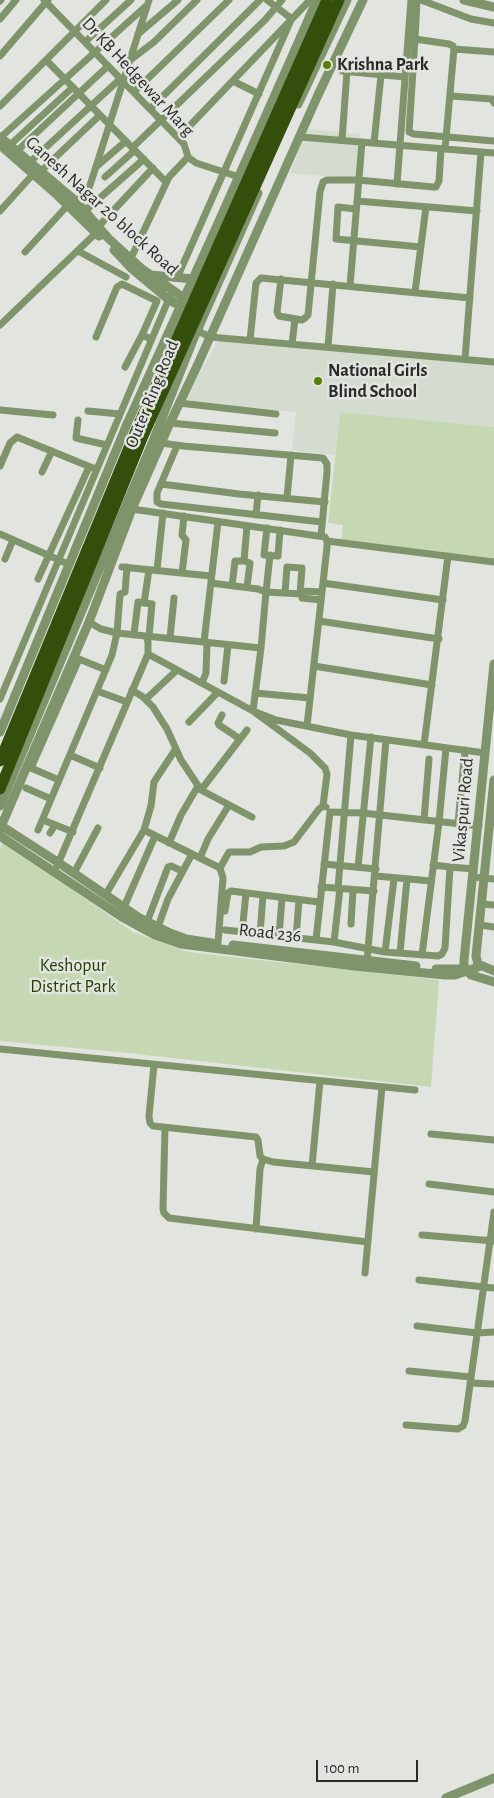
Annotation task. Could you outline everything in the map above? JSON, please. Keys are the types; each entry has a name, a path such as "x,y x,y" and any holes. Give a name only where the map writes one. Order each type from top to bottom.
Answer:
{"main road":[{"name":"Outer Ring Road","path":"0,761 135,433 327,0"},
{"name":"Outer Ring Road","path":"0,789 143,436 338,0"}],"street":[{"path":"0,19 16,0"},
{"path":"0,106 106,0"},
{"path":"85,42 131,0"},
{"path":"164,0 170,7"},
{"path":"138,34 178,0"},
{"path":"129,62 154,42 198,0"},
{"path":"134,92 229,0"},
{"path":"150,109 260,0"},
{"path":"267,0 292,20"},
{"path":"105,177 160,120 265,20 282,0"},
{"path":"178,138 310,0"},
{"name":"Outer Ring Road","path":"0,731 127,424 317,0"},
{"name":"Outer Ring Road","path":"0,806 193,340 347,0"},
{"path":"363,0 161,442 132,509 89,622 0,827 155,935 181,944 445,975 455,975 465,966 477,978 494,982"},
{"path":"397,184 411,0"},
{"path":"494,23 470,19 417,0 409,132 494,141"},
{"path":"464,0 494,8"},
{"path":"485,0 494,1"},
{"path":"0,56 46,1"},
{"name":"Dr KB Hedgewar Marg","path":"46,1 185,146 188,157 172,172 166,182 131,258"},
{"path":"25,252 88,188 148,3"},
{"path":"0,140 148,3"},
{"path":"177,278 292,20"},
{"path":"281,279 277,312 282,318 302,320 308,315 322,185 328,180 358,180 436,186 439,181 443,149 447,137 454,49 449,44 415,38"},
{"path":"454,49 494,52"},
{"path":"46,60 166,182"},
{"path":"14,148 79,94 108,66"},
{"path":"342,140 344,71 405,77"},
{"path":"374,143 381,75"},
{"path":"30,162 122,80"},
{"path":"233,81 259,94"},
{"path":"14,148 73,87"},
{"path":"451,96 492,99 494,103"},
{"path":"0,211 37,171 100,115"},
{"path":"300,136 494,153"},
{"name":"Ganesh Nagar 20 block Road","path":"0,140 14,148 37,171"},
{"name":"Ganesh Nagar 20 block Road","path":"0,140 73,204 131,268 182,302"},
{"path":"96,166 126,141"},
{"path":"350,286 362,142"},
{"path":"465,359 481,152"},
{"path":"188,157 196,163 239,177"},
{"path":"85,211 144,159"},
{"path":"0,325 78,250 153,168"},
{"name":"Ganesh Nagar 20 block Road","path":"73,204 85,211 97,230 131,258 170,295"},
{"path":"421,247 336,239 338,207 356,205 426,206 476,211"},
{"path":"416,292 426,206"},
{"path":"78,250 157,301 142,336 125,367"},
{"path":"205,253 228,263"},
{"path":"96,337 117,287 131,268"},
{"path":"150,275 193,279"},
{"path":"250,340 256,283 261,278 470,298"},
{"path":"328,347 334,284"},
{"path":"0,699 170,295"},
{"path":"292,344 295,319"},
{"path":"170,330 193,340"},
{"path":"198,330 210,337 494,362"},
{"path":"142,336 151,339"},
{"path":"157,356 183,366"},
{"path":"179,403 276,414"},
{"path":"0,410 53,415"},
{"path":"88,411 120,414"},
{"path":"78,420 76,438 107,445"},
{"path":"170,422 276,433"},
{"path":"0,466 10,443 17,437 97,470"},
{"path":"161,442 177,446 317,457 326,460 328,472 320,536"},
{"path":"177,446 161,484 156,498 157,502 161,504 322,522"},
{"path":"42,472 52,451"},
{"path":"287,498 291,455"},
{"path":"38,579 89,467"},
{"path":"161,484 325,502"},
{"path":"256,514 258,495"},
{"path":"132,509 320,536 325,537 327,541 494,562"},
{"path":"158,570 163,512"},
{"path":"182,573 186,540 182,535 184,516"},
{"path":"202,683 206,673 206,642 218,522"},
{"path":"244,562 248,526"},
{"path":"267,528 264,555 270,556 278,556 280,530"},
{"path":"0,534 68,564"},
{"path":"5,559 13,540"},
{"path":"307,726 327,541"},
{"path":"253,711 270,556"},
{"path":"424,745 439,639 448,556"},
{"path":"232,586 235,561 244,562 250,563 247,588"},
{"path":"38,830 112,655 117,632 120,594 125,592 125,567 182,573 232,586 258,589 266,592 301,594 302,591 321,596"},
{"path":"285,593 287,567 302,568 301,594"},
{"path":"144,603 149,570"},
{"path":"323,583 443,600"},
{"path":"170,638 174,598"},
{"path":"57,867 148,654 152,604 138,602 134,634"},
{"path":"319,620 439,639"},
{"path":"89,622 101,628 117,632 261,648"},
{"path":"224,681 228,644"},
{"path":"148,654 253,711 276,720 371,738 485,752"},
{"path":"59,780 31,768 79,659 106,670"},
{"name":"Vikaspuri Road","path":"465,966 494,664"},
{"path":"314,666 432,685"},
{"path":"146,699 177,670"},
{"path":"132,690 146,699 166,728 175,750 200,788 252,817"},
{"path":"97,691 127,702"},
{"path":"188,722 218,692"},
{"path":"255,693 310,698"},
{"path":"220,944 223,878 220,868 229,852 250,852 261,847 284,846 294,842 323,806 327,774 325,768 310,753 253,711"},
{"path":"222,715 218,723 219,725 240,739"},
{"path":"169,843 181,815 200,788 247,730"},
{"path":"0,731 26,741"},
{"path":"334,942 351,734"},
{"path":"358,867 371,738"},
{"path":"367,960 386,740"},
{"path":"422,955 439,822 446,748"},
{"path":"106,894 144,830 151,806 154,782 175,750"},
{"path":"458,823 465,750"},
{"path":"70,755 100,768"},
{"path":"424,820 429,759"},
{"name":"Vikaspuri Road","path":"478,961 482,904 489,879 494,780"},
{"path":"26,788 51,799"},
{"path":"200,858 208,839 229,805"},
{"path":"323,806 333,811 479,826"},
{"path":"316,940 328,818 330,812 333,811"},
{"path":"43,820 72,832"},
{"path":"50,833 55,825"},
{"path":"75,874 98,828"},
{"path":"144,830 220,868"},
{"path":"0,836 57,867"},
{"path":"121,911 156,836"},
{"path":"158,928 168,899 192,854"},
{"path":"324,864 358,867 394,879 431,881"},
{"path":"433,865 450,867 489,879"},
{"path":"147,922 168,867 171,866 182,871"},
{"name":"Road 236","path":"57,867 75,874 106,894 121,911 186,939 440,969 465,966 478,961"},
{"path":"225,930 334,942 368,947 385,952 438,956 442,954 445,948 450,867"},
{"path":"385,952 394,879"},
{"path":"400,953 407,879"},
{"path":"322,887 374,892"},
{"path":"220,944 225,930 225,903 231,890 320,902"},
{"path":"352,924 353,890"},
{"path":"242,932 246,893"},
{"path":"260,934 263,895"},
{"path":"279,936 282,898"},
{"path":"296,938 299,900"},
{"path":"482,904 494,905"},
{"path":"480,926 494,926"},
{"path":"478,961 494,971"},
{"path":"0,1049 415,1090"},
{"path":"154,1065 150,1120 153,1126 256,1137 258,1140 259,1153 263,1160 260,1170 256,1229"},
{"path":"312,1166 320,1081"},
{"path":"365,1273 382,1087"},
{"path":"165,1128 163,1209 165,1216 173,1220 368,1242"},
{"path":"431,1134 494,1140"},
{"path":"263,1160 374,1172"},
{"path":"429,1184 494,1192"},
{"path":"406,1425 458,1429 463,1426 483,1287 492,1241 494,1212"},
{"path":"422,1235 492,1241"},
{"path":"419,1280 494,1288"},
{"path":"417,1326 494,1332"},
{"path":"410,1371 494,1384"},
{"path":"446,1798 494,1778"}],"shaded area":[{"path":"307,129 360,134 357,179 290,173"},
{"name":"National Girls Blind School","path":"220,338 494,365 494,427 340,412 335,455 292,450 296,412 183,402"}],"green space":[{"path":"340,412 494,427 494,559 341,544 343,525 328,523"},
{"name":"Keshopur District Park","path":"3,841 133,932 188,952 439,980 431,1087 119,1052 0,1041 0,848"}],"place":[{"name":"Krishna Park","path":"327,65"},
{"name":"National Girls Blind School","path":"318,381"}]}
